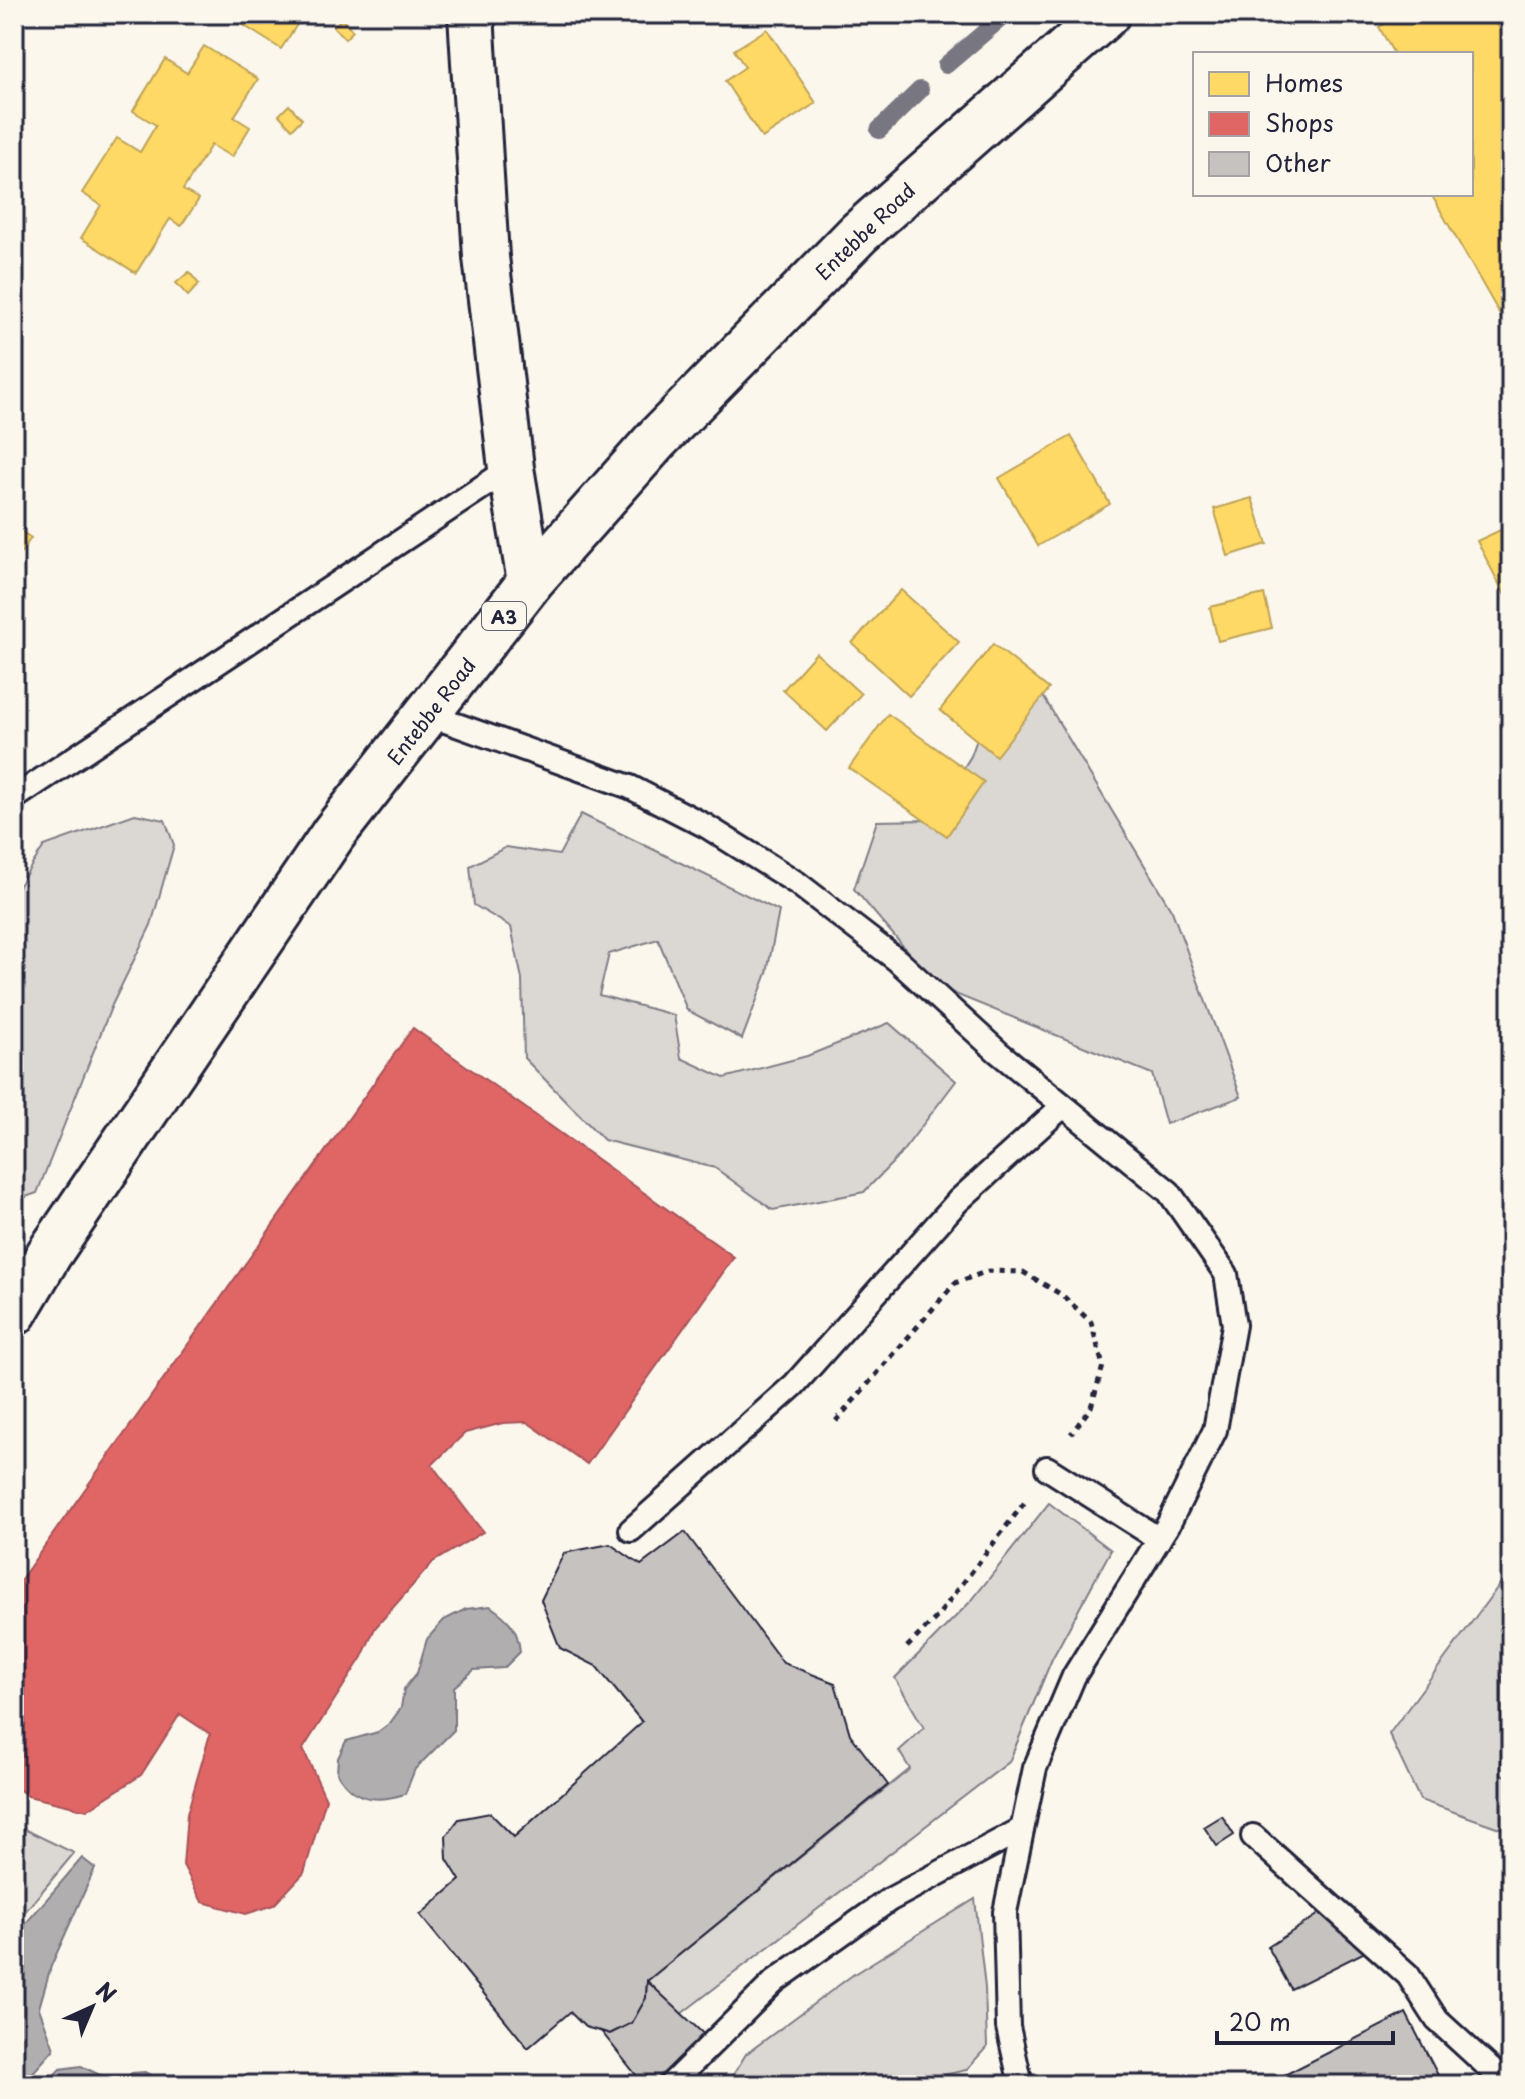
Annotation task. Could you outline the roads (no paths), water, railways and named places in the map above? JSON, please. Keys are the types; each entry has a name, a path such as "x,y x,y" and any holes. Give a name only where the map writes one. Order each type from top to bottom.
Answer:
{"main road":[{"path":"471,14 486,257 511,468 530,582"},
{"name":"Entebbe Road","path":"14,1313 58,1241 334,833 530,582 657,439 859,233 1107,14"}],"lane":[{"path":"14,798 511,468"},
{"path":"429,715 630,787 706,826 797,883 884,950 1063,1106 1169,1192 1226,1274 1234,1325 1215,1430 1159,1539 1074,1676 1035,1768 1005,1912 1008,2027 1021,2085"},
{"path":"631,1530 794,1385 958,1201 1063,1106"},
{"path":"1047,1468 1159,1539"},
{"path":"670,2085 775,1981 889,1900 1022,1829"},
{"path":"1253,1836 1408,1975 1437,2020 1508,2085"}],"waterway":[{"path":"946,65 1006,14"},
{"path":"879,130 920,90"}]}
